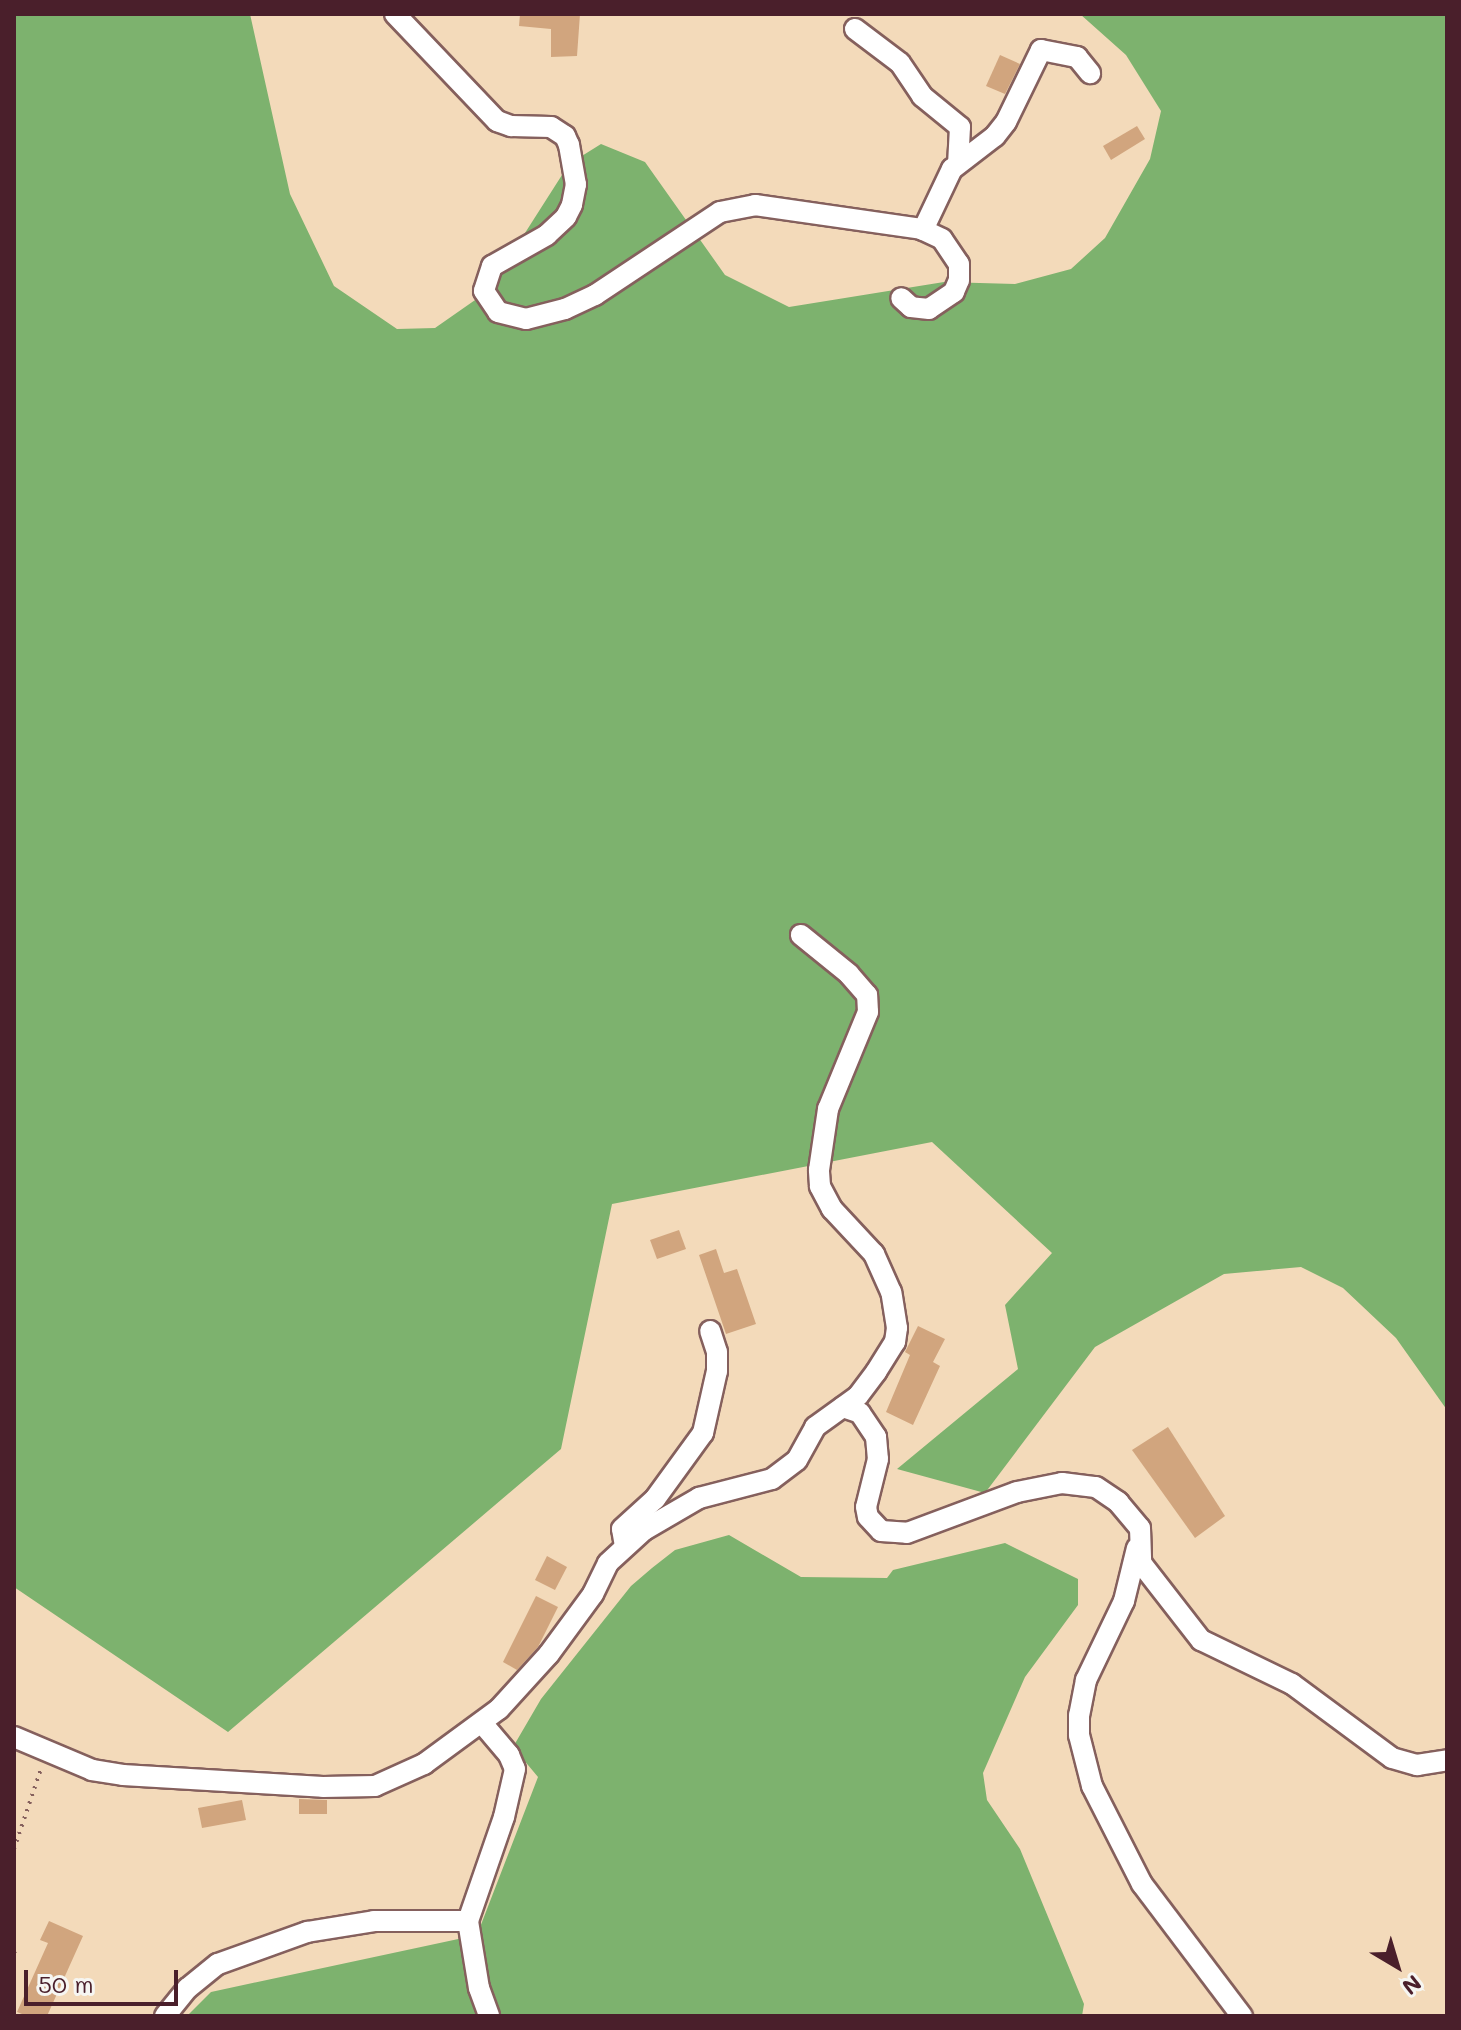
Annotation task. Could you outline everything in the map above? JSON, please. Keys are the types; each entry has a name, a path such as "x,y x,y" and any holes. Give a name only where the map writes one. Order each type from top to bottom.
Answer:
{"street":[{"path":"395,14 497,121 511,126 551,127 565,136 569,145 576,184 572,205 566,217 547,235 492,266 484,291 498,312 526,319 583,301 689,231 733,208 755,205 923,230 942,239 959,264 959,280 954,292 929,309 916,309 901,298"},
{"path":"855,29 900,63 922,96 960,127 958,163"},
{"path":"923,230 943,184 958,163 995,136 1006,122 1041,50 1077,57 1090,73"},
{"path":"14,1737 92,1770 123,1775 361,1787 411,1772 482,1723 549,1654 593,1594 608,1563 625,1546 682,1505 772,1479 797,1460 823,1419 858,1396 895,1342 897,1328 891,1292 874,1254 832,1209 820,1186 819,1170 828,1109 868,1012 867,995 849,974 801,935"},
{"path":"625,1546 622,1529 655,1499 703,1433 717,1371 717,1352 710,1331"},
{"path":"843,1407 860,1413 876,1437 878,1459 866,1507 873,1525 888,1534 907,1533 1017,1492 1062,1483 1105,1492 1140,1528 1141,1563 1201,1640 1292,1684 1392,1758 1417,1765 1447,1760"},
{"path":"1140,1536 1124,1601 1086,1680 1079,1735 1092,1786 1142,1884 1242,2016"},
{"path":"482,1723 509,1755 515,1769 504,1817 468,1921 479,1988 489,2016"},
{"path":"165,2016 188,1988 218,1964 307,1932 374,1921 468,1921"}],"path":[{"path":"14,1849 47,1751"}],"green space":[{"path":"14,14 250,14 290,194 334,286 397,329 435,328 488,291 569,164 601,144 645,162 725,275 789,307 944,282 1015,284 1071,269 1105,238 1150,159 1161,111 1126,55 1080,14 1447,14 1447,1410 1396,1338 1343,1288 1301,1267 1224,1274 1095,1347 985,1493 897,1469 1018,1369 1005,1305 1052,1253 932,1142 612,1204 561,1449 228,1732 14,1587"},
{"path":"729,1535 801,1577 887,1578 893,1570 1005,1543 1078,1579 1078,1605 1025,1677 983,1773 987,1800 1020,1849 1084,2004 1082,2016 187,2016 211,1992 477,1935 538,1777 513,1747 541,1699 631,1586 675,1550"}],"building":[{"path":"520,14 580,14 577,56 551,57 551,29 519,26"},
{"path":"1000,55 1020,64 1005,94 986,86"},
{"path":"1137,126 1145,139 1111,160 1103,146"},
{"path":"679,1230 686,1249 657,1259 650,1240"},
{"path":"716,1249 724,1273 737,1269 756,1324 726,1334 699,1255"},
{"path":"918,1326 945,1339 933,1362 940,1366 913,1425 886,1412 910,1355 905,1352"},
{"path":"1168,1427 1225,1516 1195,1538 1132,1450"},
{"path":"547,1556 567,1567 555,1590 535,1580"},
{"path":"536,1596 558,1607 538,1647 517,1670 503,1662"},
{"path":"299,1799 327,1800 327,1814 299,1814"},
{"path":"242,1800 246,1820 202,1828 198,1808"},
{"path":"49,1921 83,1936 47,2016 27,2016 17,2012 48,1943 40,1940"}]}
